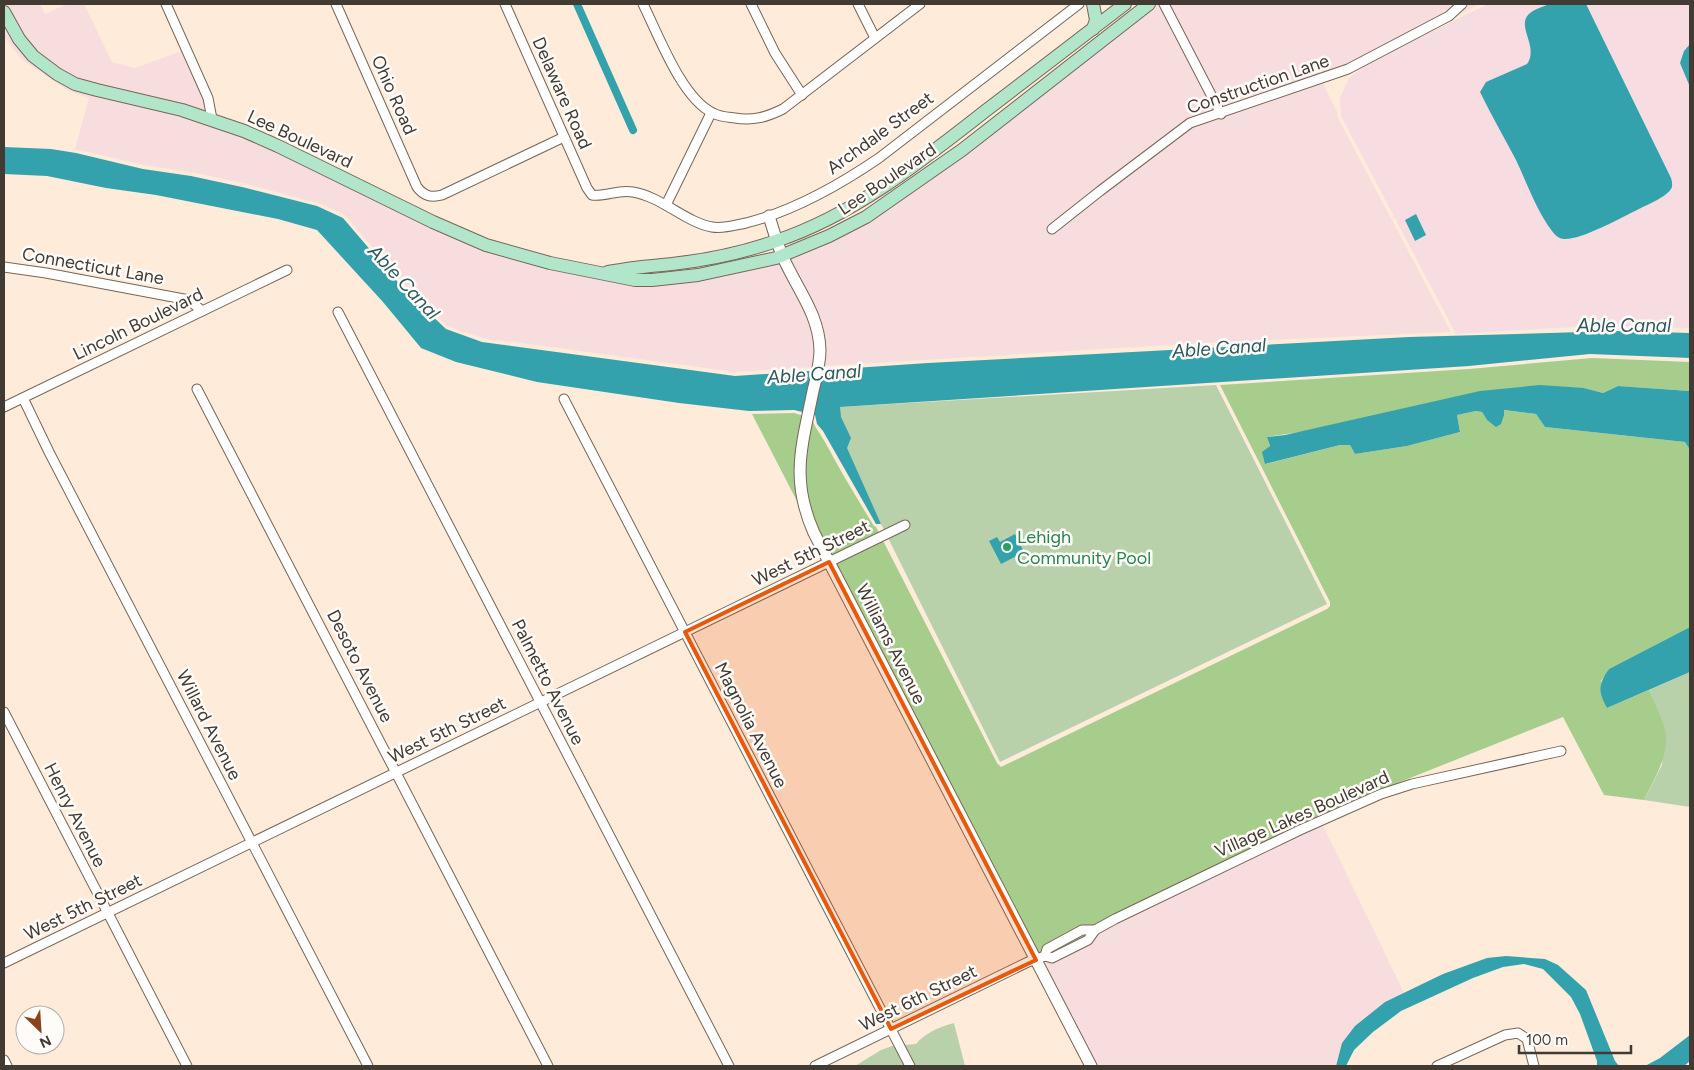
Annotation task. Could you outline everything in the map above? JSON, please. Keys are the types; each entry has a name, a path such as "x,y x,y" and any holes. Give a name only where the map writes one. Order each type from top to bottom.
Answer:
{"main road":[{"path":"1093,4 1096,20 1093,29"},
{"path":"1099,4 1107,8 1119,4"},
{"name":"Lee Boulevard","path":"601,274 633,267 672,264 735,254 777,241 859,203 951,138 1125,4"},
{"name":"Lee Boulevard","path":"4,12 20,40 33,56 64,78 90,89 153,102 212,120 278,146 433,222 487,245 531,259 635,280 674,278 707,273 782,256 829,236 866,217 954,155 1149,4"},
{"path":"1016,108 1014,99 1058,64 1065,50"}],"street":[{"path":"166,4 208,98 212,120"},
{"name":"Ohio Road","path":"336,4 417,187 426,196 442,195 564,137"},
{"name":"Delaware Road","path":"504,4 586,188 592,195"},
{"path":"643,4 683,84 697,101 712,113 722,117 744,120 763,118 783,109 920,4"},
{"path":"750,4 775,53 802,95"},
{"path":"858,4 875,38"},
{"name":"Archdale Street","path":"592,195 599,196 618,191 627,191 646,196 695,221 712,227 728,227 769,216 826,191 860,171 1079,4"},
{"path":"1164,4 1221,114"},
{"name":"Construction Lane","path":"1052,230 1190,123 1348,70 1449,16 1462,4"},
{"path":"666,205 712,113"},
{"name":"Williams Avenue","path":"769,216 782,256 816,321 818,332 820,361 800,460 800,491 806,514 829,562 1040,958 1091,1066"},
{"name":"Connecticut Lane","path":"4,267 46,272 189,300 202,311"},
{"name":"Lincoln Boulevard","path":"4,407 286,270"},
{"name":"Palmetto Avenue","path":"338,312 729,1066"},
{"name":"Desoto Avenue","path":"197,388 548,1066"},
{"name":"Willard Avenue","path":"23,398 368,1066"},
{"name":"Magnolia Avenue","path":"564,399 910,1066"},
{"name":"West 5th Street","path":"4,963 905,525"},
{"name":"Henry Avenue","path":"4,712 187,1066"},
{"name":"Village Lakes Boulevard","path":"1040,958 1047,949 1082,930 1095,930 1300,830 1381,794 1412,784 1561,751"},
{"name":"West 6th Street","path":"815,1066 1028,962 1040,958"},
{"path":"1437,1066 1505,1035 1518,1033 1527,1040 1534,1066"},
{"path":"4,1060 7,1066"}],"highlighted area":[{"path":"829,562 1036,960 891,1029 685,632"}],"shaded area":[{"path":"4,4 40,4 45,14 67,4 84,4 112,62 135,68 182,51 214,116 76,80 36,53 9,15"},
{"path":"1156,4 1480,4 1321,80 1337,111 1338,118 1451,332 1203,343 823,366 788,258 831,240"},
{"path":"1488,4 1690,4 1690,328 1591,326 1456,334 1341,116 1340,97 1349,78 1372,61"},
{"path":"4,21 37,65 151,106 243,135 430,226 635,284 781,261 808,312 816,350 814,367 735,372 483,338 447,326 404,284 344,214 318,203 243,183 191,172 144,165 75,149 89,98 69,91 21,59 4,36"},
{"path":"1321,821 1404,993 1385,1002 1337,1059 1336,1066 1095,1066 1039,958"}],"green space":[{"path":"1592,358 1690,362 1690,391 1618,386 1603,393 1584,388 1267,437 1270,446 1263,453 1266,464 1340,445 1350,445 1355,454 1407,446 1460,432 1457,415 1476,411 1482,412 1487,420 1503,410 1536,414 1545,427 1685,442 1690,450 1690,627 1609,669 1601,681 1607,708 1649,690 1664,726 1666,745 1664,755 1644,800 1604,795 1563,717 1400,782 1039,958 810,513 803,471 812,418 848,484 876,527 997,763 1001,767 1330,606 1330,602 1220,385 1469,369"},
{"path":"1216,385 1327,604 1000,762 823,408"},
{"path":"794,413 804,416 799,505 752,414"},
{"path":"1690,672 1690,807 1644,800 1662,765 1664,727 1649,690"},
{"path":"954,1023 965,1066 855,1066 881,1050 892,1046 916,1044 938,1028"}],"water":[{"path":"1549,4 1586,4 1671,178 1672,184 1669,192 1661,198 1591,232 1564,239 1554,234 1546,223 1516,160 1480,92 1486,82 1527,64 1531,51 1525,20 1533,11"},
{"path":"1690,44 1690,87 1680,63 1684,51"},
{"name":"Able Canal","path":"4,147 51,149 76,153 143,169 191,176 242,187 317,206 343,218 402,287 446,329 482,342 735,376 928,363 1409,337 1617,331 1690,333 1690,358 1590,354 1469,366 840,407 841,417 851,438 847,448 881,524 876,524 823,431 817,424 815,415 794,410 749,411 679,403 537,382 456,362 421,348 383,302 317,230 278,219 156,195 106,188 47,176 4,174"},
{"path":"1416,214 1426,235 1415,241 1405,220"},
{"path":"1540,385 1584,388 1603,393 1618,386 1690,391 1690,450 1685,442 1545,427 1536,414 1504,410 1501,424 1496,427 1487,420 1482,412 1476,411 1457,415 1460,432 1407,446 1355,454 1350,445 1340,445 1265,464 1262,452 1270,446 1267,437 1285,435 1480,391"},
{"name":"Lehigh Community Pool","path":"1015,534 1024,552 1001,564 989,541 997,537 1000,542"},
{"path":"1690,627 1690,672 1607,708 1600,688 1609,669"},
{"path":"1506,956 1545,959 1558,965 1586,990 1615,1061 1619,1066 1597,1066 1597,1061 1580,1014 1571,997 1543,969 1524,964 1503,967 1473,978 1401,1011 1373,1032 1354,1050 1346,1066 1336,1066 1342,1043 1355,1026 1385,1002 1443,974 1487,958"},
{"path":"1690,1035 1690,1061 1684,1066 1645,1066 1660,1058"}],"waterway":[{"path":"577,4 633,130"}],"place":[{"name":"Lehigh Community Pool","path":"1007,547"}]}
